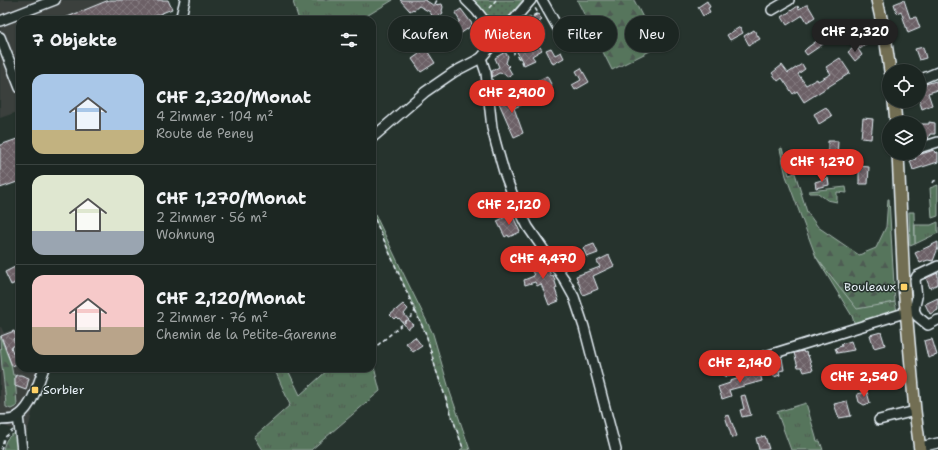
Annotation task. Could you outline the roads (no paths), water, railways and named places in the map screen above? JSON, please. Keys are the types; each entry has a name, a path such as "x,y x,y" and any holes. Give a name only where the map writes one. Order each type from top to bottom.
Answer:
{"main road":[{"path":"876,0 885,36 889,64"},
{"path":"898,160 902,270 910,311 915,411 920,448"}],"street":[{"path":"0,21 55,0"},
{"path":"181,16 185,0"},
{"path":"466,0 482,16"},
{"path":"542,0 553,19"},
{"path":"772,10 789,0"},
{"path":"520,16 533,3"},
{"path":"0,37 16,78"},
{"path":"376,135 425,92 454,72 481,58 486,52"},
{"path":"481,58 486,73 492,128 504,172 515,201 528,227 564,279 574,297 584,327 616,450"},
{"path":"926,77 938,72"},
{"path":"926,146 938,142"},
{"path":"727,371 746,362 910,311 917,297 917,276 938,266"},
{"path":"910,311 928,325 938,320"},
{"path":"0,420 12,419 24,410 30,403 42,372"},
{"path":"879,420 915,411"},
{"path":"18,416 22,450"},
{"path":"920,448 938,443"}],"place":[{"name":"Bouleaux","path":"904,287"},
{"name":"Sorbier","path":"35,390"}]}
